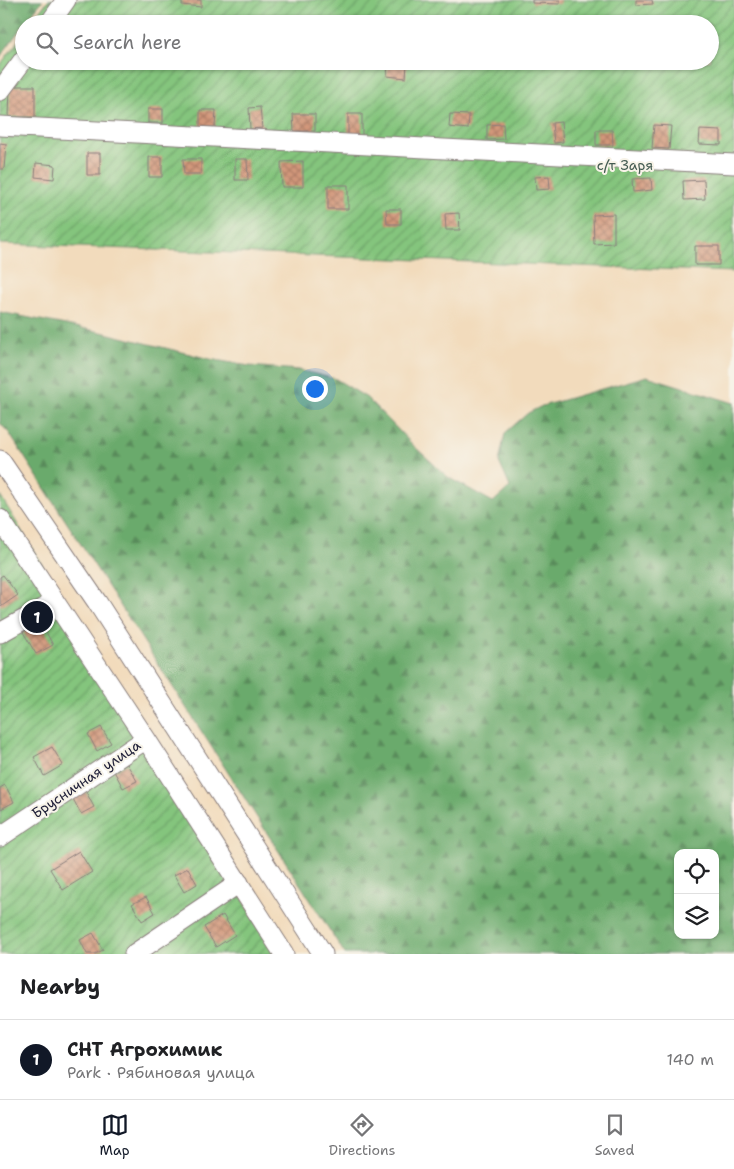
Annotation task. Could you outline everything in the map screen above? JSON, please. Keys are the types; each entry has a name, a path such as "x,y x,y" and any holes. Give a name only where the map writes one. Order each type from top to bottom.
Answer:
{"street":[{"path":"55,15 66,0"},
{"path":"0,91 16,70"},
{"path":"0,126 734,164"},
{"path":"0,460 97,602 323,954"},
{"path":"0,519 146,739 284,954"},
{"path":"0,633 55,602"},
{"name":"Брусничная улица","path":"0,837 146,739"},
{"path":"134,954 239,883"}],"green space":[{"path":"0,0 43,0 31,15 15,15 15,36 0,57"},
{"name":"с/т Заря","path":"48,0 734,0 734,272 0,244 0,65 15,45 15,70 719,70 719,15 37,15"},
{"path":"0,312 101,332 210,359 249,366 299,370 336,379 367,398 415,447 448,477 493,502 510,487 499,462 505,433 528,413 542,406 647,376 734,403 734,954 345,954 9,433 0,423"},
{"path":"0,495 276,954 0,954"}],"building":[{"path":"182,0 201,0 201,7 182,5"},
{"path":"532,0 560,0 560,4 532,3"},
{"path":"636,0 652,0 653,4 636,5"},
{"path":"387,70 407,70 406,78 387,76"},
{"path":"10,86 35,86 35,117 9,117"},
{"path":"260,107 262,128 250,129 249,108"},
{"path":"148,109 163,109 163,123 148,123"},
{"path":"200,110 216,110 215,127 200,127"},
{"path":"293,114 315,114 315,131 294,131"},
{"path":"348,114 362,114 362,136 348,136"},
{"path":"450,114 469,115 468,129 449,127"},
{"path":"561,122 563,142 554,143 552,123"},
{"path":"503,124 504,139 487,140 487,125"},
{"path":"654,125 671,126 669,149 652,148"},
{"path":"596,130 612,130 613,145 596,145"},
{"path":"700,130 721,131 721,145 699,144"},
{"path":"0,143 6,144 4,169 0,169"},
{"path":"87,153 100,153 100,175 87,175"},
{"path":"149,157 162,157 162,177 149,177"},
{"path":"183,159 201,159 201,174 184,174"},
{"path":"235,159 247,159 248,180 235,180"},
{"path":"303,161 303,187 282,187 281,162"},
{"path":"36,163 55,165 54,179 35,177"},
{"path":"549,176 550,189 536,190 535,177"},
{"path":"651,178 652,190 633,192 632,179"},
{"path":"704,180 705,199 684,200 683,181"},
{"path":"328,185 348,185 348,209 328,209"},
{"path":"386,209 401,209 401,224 387,224"},
{"path":"459,213 460,230 446,230 445,214"},
{"path":"614,214 614,243 594,244 593,215"},
{"path":"695,246 719,246 719,265 695,265"},
{"path":"3,575 18,595 2,606 0,604 0,577"},
{"path":"41,623 53,645 36,654 23,632"},
{"path":"101,727 111,743 97,751 88,734"},
{"path":"52,747 63,765 44,776 34,757"},
{"path":"127,764 137,781 123,788 114,771"},
{"path":"5,785 14,802 1,809 0,788"},
{"path":"85,790 94,807 81,814 72,797"},
{"path":"79,851 92,872 63,890 50,869"},
{"path":"188,868 197,884 184,892 174,875"},
{"path":"146,897 155,913 142,921 132,904"},
{"path":"223,915 235,935 216,947 204,927"},
{"path":"93,933 103,950 95,954 87,954 80,940"}],"place":[{"name":"СНТ Агрохимик","path":"37,617"}]}
